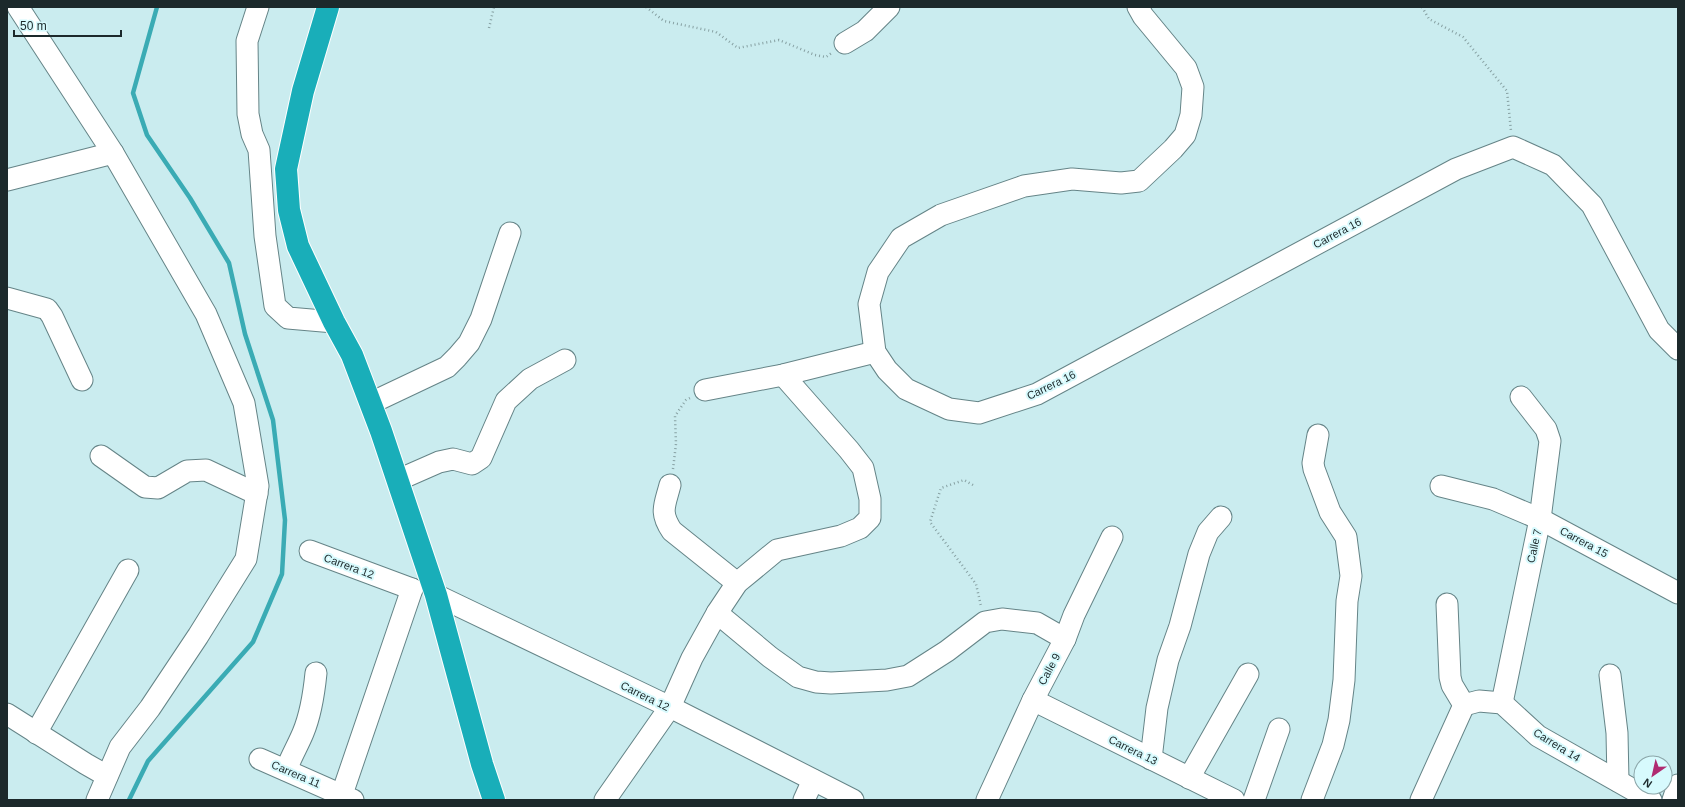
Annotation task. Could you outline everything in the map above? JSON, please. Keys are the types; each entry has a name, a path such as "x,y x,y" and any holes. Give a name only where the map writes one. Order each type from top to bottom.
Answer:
{"highway":[{"path":"328,7 302,91 286,169 290,210 298,246 334,322 352,355 371,403 398,480 426,589 494,800"}],"street":[{"path":"18,7 113,153 206,314 244,403 258,486 246,559 198,636 150,708 120,747 96,800"},
{"path":"258,7 247,41 248,114 252,134 259,150 265,236 275,306 288,318 334,322"},
{"path":"845,43 865,31 889,7"},
{"name":"Carrera 16","path":"1138,7 1143,16 1186,68 1193,87 1191,115 1185,135 1173,149 1139,181 1120,183 1072,180 1024,186 941,215 901,238 878,272 868,304 875,352 887,370 906,389 949,409 979,413 1037,394 1456,168 1513,148"},
{"path":"1513,148 1553,165 1592,205 1659,330 1678,349"},
{"path":"7,180 113,153"},
{"path":"371,403 447,366 463,350 481,319 510,234"},
{"path":"7,298 47,309 52,316 82,380"},
{"path":"705,390 782,375 875,352"},
{"path":"398,480 439,462 453,459 472,464 481,458 506,401 530,379 565,360"},
{"path":"605,800 670,707 692,658 717,613 737,583 776,550 841,536 860,528 870,518 870,499 862,468 849,450 782,375"},
{"name":"Calle 7","path":"1502,703 1540,519 1550,441 1546,429 1521,397"},
{"path":"1312,800 1332,745 1339,720 1344,680 1347,601 1351,576 1346,537 1330,512 1314,469 1313,463 1318,435"},
{"path":"100,456 146,487 158,488 187,471 206,470 257,494"},
{"path":"670,485 663,511 665,521 672,531 737,583"},
{"name":"Carrera 15","path":"1441,486 1493,499 1540,519 1678,593"},
{"path":"1151,759 1157,708 1168,660 1180,626 1199,554 1208,532 1221,517"},
{"name":"Calle 9","path":"987,800 1032,700 1065,639 1074,615 1112,538"},
{"name":"Carrera 12","path":"310,551 426,589 670,707 853,800"},
{"path":"36,733 128,570"},
{"path":"345,798 426,589"},
{"path":"1447,604 1450,676 1452,685 1464,705"},
{"path":"717,613 770,657 798,677 816,682 831,683 887,680 908,676 947,652 985,622 1002,619 1037,623 1065,639"},
{"path":"286,770 309,716 314,693 316,673"},
{"path":"1189,778 1248,674"},
{"path":"1610,675 1617,733 1618,781"},
{"name":"Carrera 13","path":"1032,700 1189,778 1205,794 1234,800"},
{"path":"1421,800 1464,705 1479,700 1502,703"},
{"name":"Carrera 14","path":"1502,703 1538,736 1651,800"},
{"path":"7,714 107,776"},
{"path":"1254,800 1279,729"},
{"name":"Carrera 11","path":"260,759 345,798"},
{"path":"804,800 813,780"},
{"path":"1672,800 1678,785"}],"path":[{"path":"489,28 494,7"},
{"path":"646,7 664,21 716,32 738,48 779,40 815,55 826,57 845,43"},
{"path":"1422,7 1428,19 1463,37 1507,91 1513,148"},
{"path":"670,485 676,444 675,416 686,400 705,390"},
{"path":"973,485 964,480 941,488 930,522 976,584 985,622"}],"waterway":[{"path":"129,800 148,761 253,642 282,574 285,520 273,420 245,334 229,263 190,198 147,135 133,93 157,7"}]}
